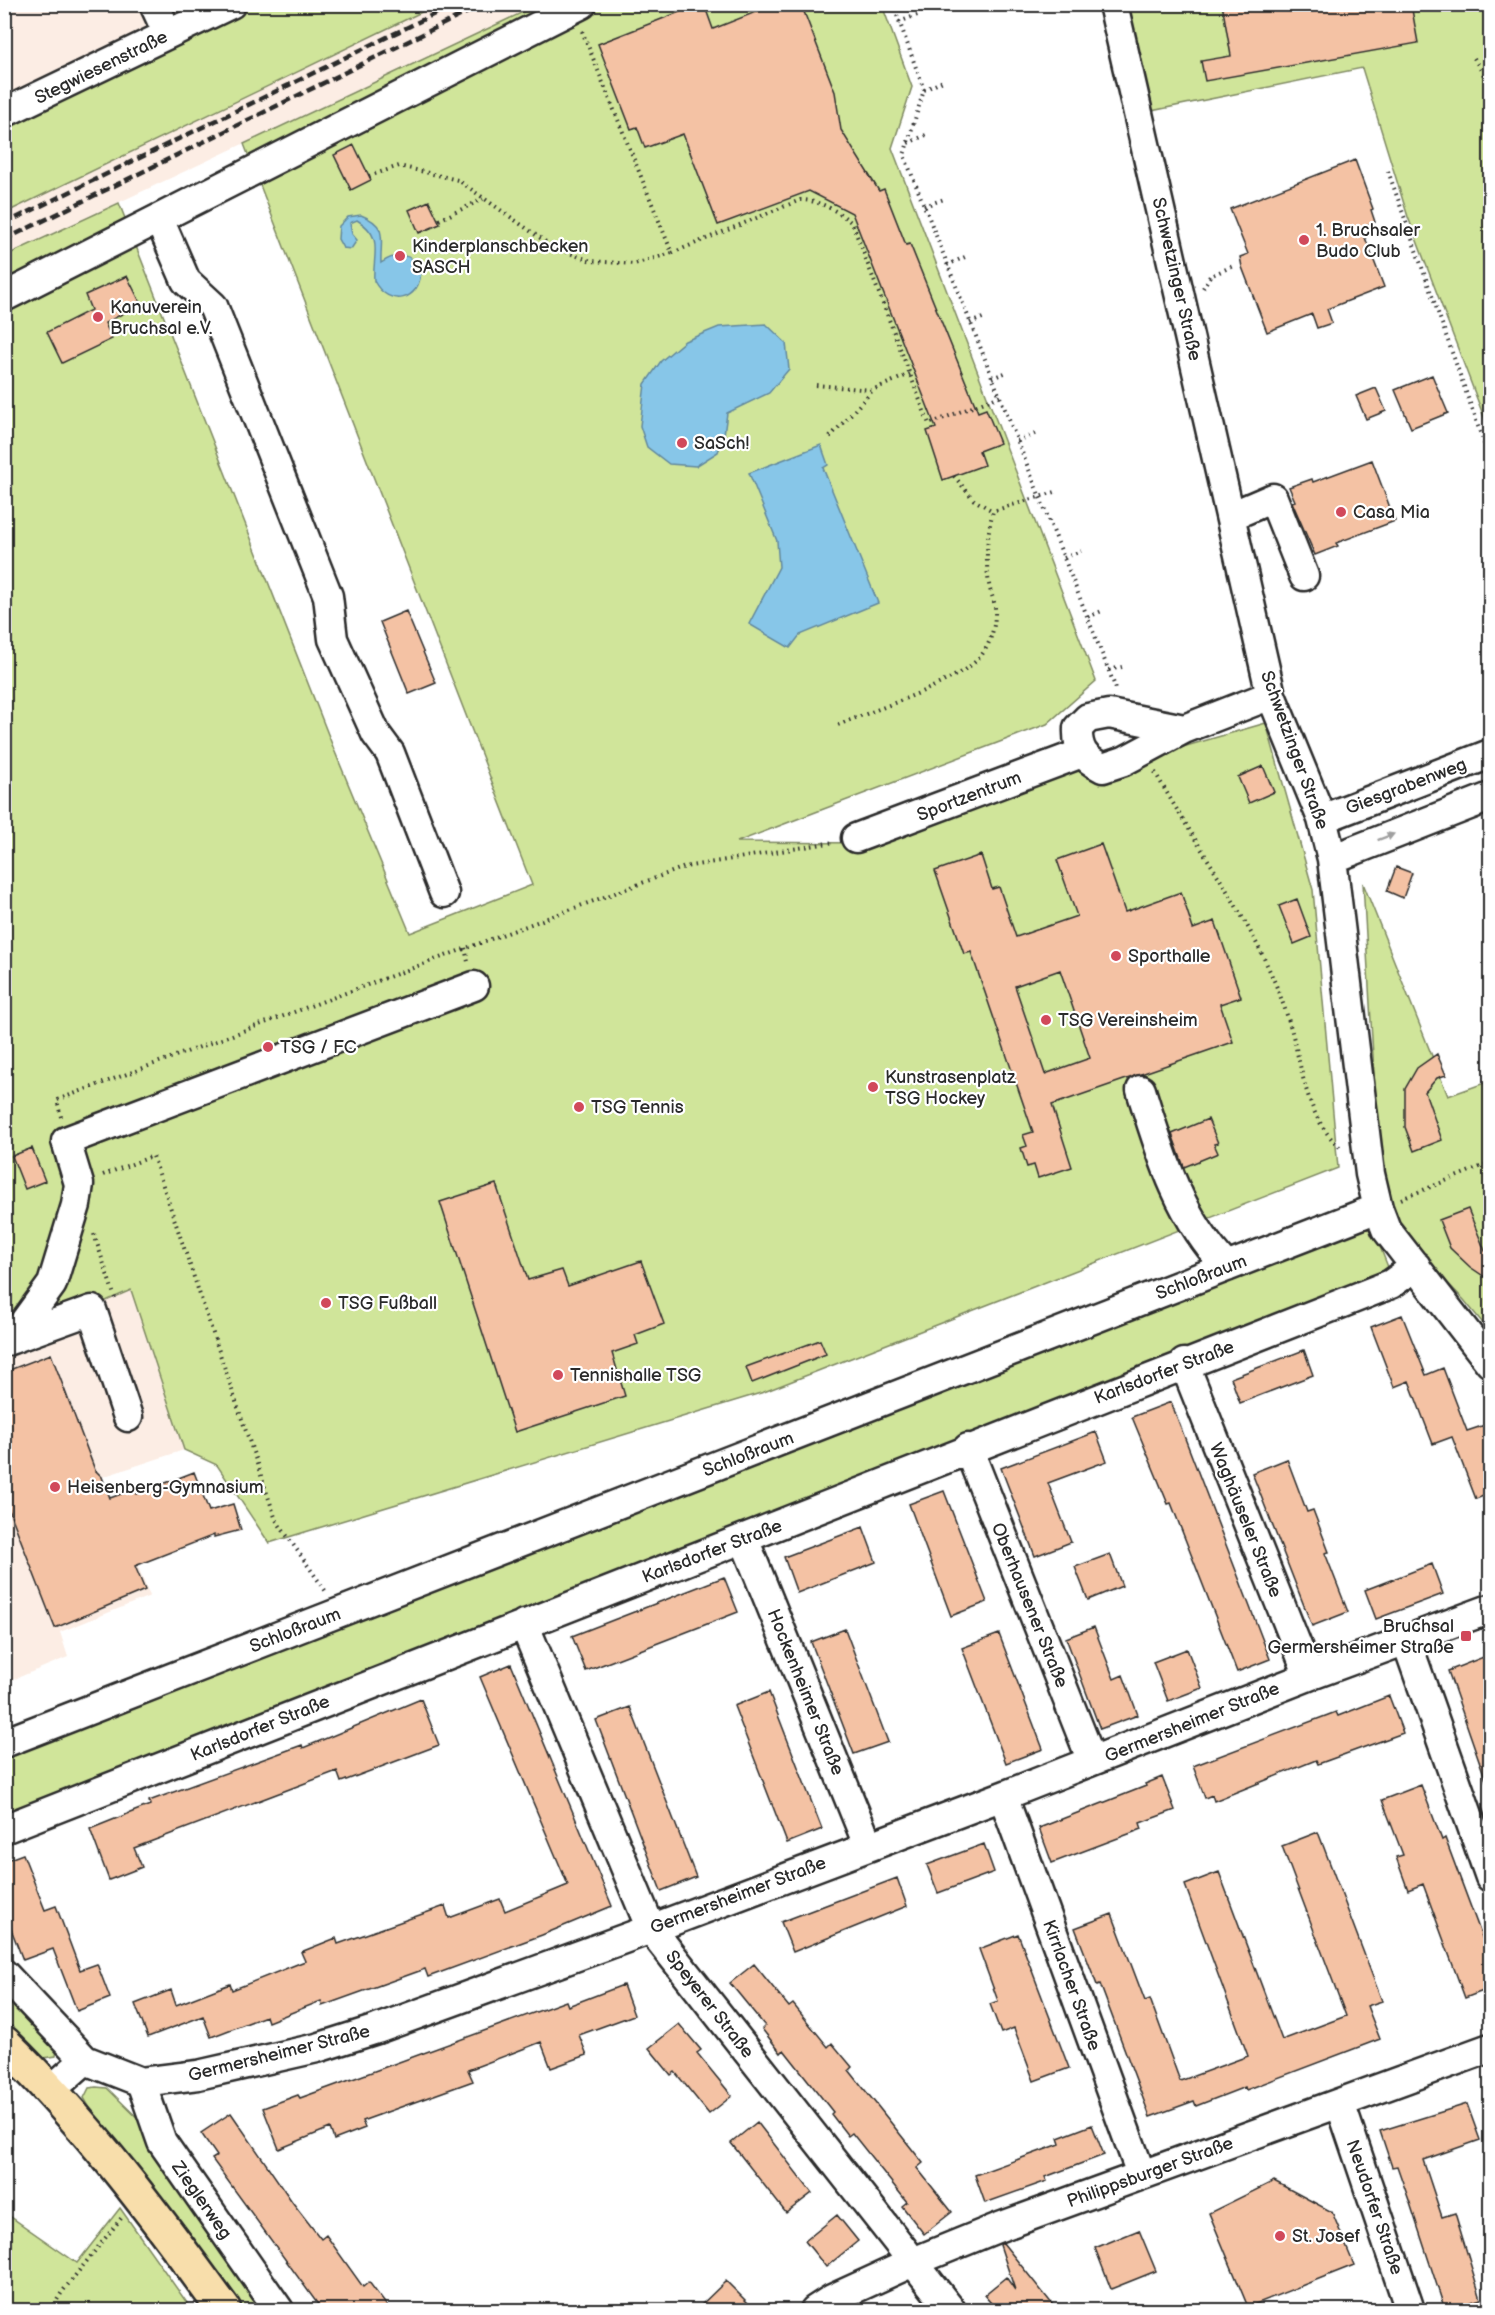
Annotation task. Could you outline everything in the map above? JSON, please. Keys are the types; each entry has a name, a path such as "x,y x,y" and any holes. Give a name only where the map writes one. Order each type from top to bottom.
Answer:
{"main road":[{"path":"4,2043 52,2089 141,2196 224,2310"}],"street":[{"path":"154,4 168,34"},
{"name":"Stegwiesenstraße","path":"4,113 231,4"},
{"name":"Schwetzinger Straße","path":"1113,4 1271,694 1322,819 1332,859 1370,1174 1378,1208 1386,1228 1491,1363"},
{"path":"4,297 546,25 578,6"},
{"path":"159,219 186,281 213,306 328,596 333,639 376,734 390,753 444,893"},
{"path":"1231,516 1273,498 1304,576"},
{"path":"1184,729 1109,714 1088,718 1078,728 1077,740 1082,753 1103,768 1143,751 1184,729 1271,694"},
{"name":"Sportzentrum","path":"856,838 1082,753"},
{"name":"Giesgrabenweg","path":"1322,819 1491,754"},
{"path":"1332,859 1491,797"},
{"path":"8,1341 52,1284 78,1194 66,1141 474,986"},
{"path":"1141,1090 1168,1176 1181,1203 1206,1246 1227,1267"},
{"name":"Schloßraum","path":"4,1743 1378,1208"},
{"name":"Karlsdorfer Straße","path":"4,1829 744,1539 968,1448 1391,1284 1416,1266"},
{"path":"8,1341 92,1310 128,1417"},
{"name":"Waghäuseler Straße","path":"1184,1364 1309,1676"},
{"name":"Oberhausener Straße","path":"968,1448 1092,1761"},
{"name":"Hockenheimer Straße","path":"744,1539 868,1845"},
{"name":"Germersheimer Straße","path":"4,1974 85,2060 141,2082 198,2075 317,2048 377,2029 651,1929 868,1845 1003,1796 1309,1676 1491,1609"},
{"name":"Speyerer Straße","path":"524,1624 651,1929 951,2310"},
{"path":"1406,1640 1491,1877"},
{"name":"Kirrlacher Straße","path":"1003,1796 1141,2174"},
{"name":"Philippsburger Straße","path":"815,2310 832,2299 914,2262 1141,2174 1491,2048"},
{"path":"52,2089 85,2060"},
{"name":"Zieglerweg","path":"141,2082 162,2142 279,2310"},
{"name":"Neudorfer Straße","path":"1340,2103 1410,2310"}],"path":[{"path":"893,4 924,90 904,155 1128,718"},
{"path":"578,6 672,254"},
{"path":"899,22 920,14"},
{"path":"1474,58 1491,86"},
{"path":"924,90 943,81"},
{"path":"908,143 927,135"},
{"path":"369,176 399,166 459,180 553,247 591,261 634,264 672,254 800,200 813,200 844,216 852,224 929,424 1000,396"},
{"path":"1388,171 1491,460"},
{"path":"438,220 484,199"},
{"path":"924,206 944,199"},
{"path":"947,265 965,257"},
{"path":"1210,276 1233,266"},
{"path":"970,323 985,317"},
{"path":"992,378 1007,372"},
{"path":"830,437 872,390 910,374"},
{"path":"816,385 872,390"},
{"path":"1017,441 1035,434"},
{"path":"954,476 974,500 993,511 1055,492"},
{"path":"838,725 959,674 980,657 990,640 994,624 995,605 989,583 987,553 993,511"},
{"path":"1064,558 1081,551"},
{"path":"1088,617 1102,611"},
{"path":"1109,670 1122,667"},
{"path":"1143,751 1251,932 1290,1024 1310,1103 1322,1128 1335,1143 1370,1174"},
{"path":"66,1141 57,1100 685,867 856,838"},
{"path":"95,1320 120,1311 78,1194 153,1156 276,1520 340,1612"},
{"path":"1378,1208 1491,1163"},
{"path":"51,2310 112,2229 141,2196"}],"shaded area":[{"path":"5,5 230,5 5,121"},
{"path":"436,5 538,5 5,256 5,213"},
{"path":"131,1289 184,1450 102,1477 150,1596 60,1632 68,1657 5,1683 5,1345"}],"green space":[{"path":"250,5 436,5 5,213 5,125"},
{"path":"538,5 882,5 912,87 892,148 1096,681 1047,724 737,842 871,843 1081,768 1162,753 1266,723 1313,890 1338,1168 764,1392 269,1543 217,1465 184,1450 131,1290 5,1345 5,256 119,203 335,752 410,933 532,885 244,144"},
{"path":"1126,5 1490,5 1490,433 1408,217 1362,68 1151,111"},
{"path":"1363,883 1448,1096 1490,1081 1490,1332 1464,1300 1414,1248 1381,1194"},
{"path":"1369,1219 1390,1272 5,1817 5,1752"},
{"path":"4,1990 57,2048 56,2056 44,2058 5,2021"},
{"path":"89,2088 107,2088 162,2142 279,2310 224,2310 141,2196 84,2098"},
{"path":"120,2208 192,2310 5,2310 5,2213 77,2263"}],"water":[{"name":"Kinderplanschbecken SASCH","path":"361,215 370,219 379,229 382,240 381,263 393,257 403,256 413,260 421,270 420,281 416,289 403,298 388,295 380,290 374,281 374,240 366,226 357,220 350,223 352,234 357,240 351,249 343,248 338,239 339,226 348,217"},
{"path":"766,324 786,343 789,369 769,393 727,413 724,435 718,452 696,466 669,464 647,447 640,426 645,384 661,361 685,341 719,327"},
{"path":"821,445 828,465 823,468 878,603 800,635 790,648 749,624 779,567 777,541 749,473"}],"building":[{"path":"704,4 713,29 776,4 801,4 835,92 841,130 879,191 884,189 906,245 910,244 978,412 986,409 1000,443 979,451 984,465 943,480 927,431 936,428 852,213 809,191 718,225 683,134 645,148 637,127 631,129 598,44"},
{"path":"1222,4 1411,4 1418,43 1205,81 1201,61 1231,56"},
{"path":"354,145 371,180 351,190 334,155"},
{"name":"1. Bruchsaler Budo Club","path":"1355,160 1373,209 1371,210 1375,222 1361,227 1384,287 1327,309 1332,323 1317,328 1312,314 1267,332 1242,267 1240,257 1248,254 1230,209"},
{"path":"429,201 440,224 419,233 409,210"},
{"name":"Kanuverein Bruchsal e.V.","path":"127,276 141,304 105,323 112,339 62,363 47,332 91,310 85,295"},
{"path":"1432,375 1448,413 1411,428 1395,390"},
{"path":"1376,388 1386,411 1366,419 1356,396"},
{"name":"Casa Mia","path":"1372,460 1395,521 1336,543 1338,546 1315,555 1292,502 1295,501 1289,487 1312,479 1313,482"},
{"path":"406,611 436,683 409,694 380,622"},
{"path":"1263,766 1274,792 1249,803 1238,777"},
{"name":"Sporthalle","path":"1101,844 1125,912 1181,892 1193,929 1215,921 1241,997 1220,1004 1233,1042 1052,1105 1072,1167 1038,1178 1034,1165 1027,1167 1021,1148 1027,1146 1023,1135 1033,1132 971,952 964,954 935,871 981,855 992,889 999,887 1016,937 1077,916 1057,860","holes":["1060,970 1090,1058 1045,1074 1015,986"]},
{"path":"1396,867 1412,873 1403,898 1387,891"},
{"path":"1297,899 1311,937 1294,944 1279,906"},
{"path":"1437,1054 1446,1075 1437,1078 1425,1092 1442,1140 1414,1151 1405,1127 1405,1089 1417,1068"},
{"path":"1208,1119 1218,1143 1214,1144 1218,1153 1184,1167 1172,1134"},
{"path":"32,1148 45,1181 25,1189 12,1156"},
{"path":"496,1184 528,1280 562,1270 568,1286 641,1261 664,1324 635,1335 638,1344 612,1353 625,1396 515,1432 440,1202"},
{"path":"1468,1209 1485,1251 1491,1253 1491,1281 1470,1267 1450,1248 1439,1220"},
{"path":"1402,1315 1426,1375 1443,1368 1467,1431 1485,1425 1491,1439 1491,1493 1476,1499 1452,1437 1433,1444 1409,1381 1394,1387 1371,1327"},
{"path":"820,1340 826,1354 752,1383 746,1367"},
{"path":"1304,1350 1313,1375 1240,1403 1231,1378"},
{"name":"Heisenberg-Gymnasium","path":"51,1354 95,1470 102,1477 110,1498 135,1489 137,1494 194,1472 209,1511 233,1504 241,1530 214,1537 214,1535 135,1566 145,1590 55,1628 4,1497 4,1372"},
{"path":"1171,1402 1270,1659 1237,1672 1171,1503 1168,1504 1132,1417"},
{"path":"1096,1432 1107,1461 1048,1483 1071,1542 1035,1556 1001,1468"},
{"path":"1287,1459 1307,1512 1313,1510 1329,1552 1325,1553 1348,1612 1312,1626 1252,1473"},
{"path":"944,1491 987,1602 951,1616 909,1504"},
{"path":"863,1527 876,1562 797,1593 784,1557"},
{"path":"1110,1554 1122,1586 1088,1600 1075,1567"},
{"path":"1432,1564 1443,1594 1376,1619 1365,1590"},
{"path":"724,1577 738,1612 586,1671 572,1636"},
{"path":"1094,1627 1114,1679 1123,1675 1138,1715 1100,1729 1066,1638"},
{"path":"845,1629 888,1742 854,1754 811,1642"},
{"path":"999,1634 1043,1749 1006,1763 962,1648"},
{"path":"1187,1649 1202,1688 1168,1701 1153,1662"},
{"path":"1491,1654 1491,1789 1489,1789 1448,1671"},
{"path":"511,1664 612,1906 542,1935 428,1977 425,1969 322,2006 321,2001 268,2022 266,2016 211,2037 203,2016 148,2037 135,2004 171,1990 176,2005 230,1984 232,1990 305,1961 301,1952 336,1938 338,1944 445,1906 449,1918 500,1899 505,1911 568,1885 480,1677"},
{"path":"769,1692 822,1829 787,1843 734,1706"},
{"path":"1389,1696 1403,1733 1318,1764 1316,1760 1214,1801 1212,1795 1205,1798 1193,1766 1336,1712 1338,1716"},
{"path":"421,1699 439,1745 341,1782 337,1771 134,1848 142,1867 109,1880 90,1829 150,1805 149,1801 302,1745 303,1748"},
{"path":"630,1707 696,1877 661,1891 596,1720"},
{"path":"1162,1777 1175,1810 1140,1823 1142,1829 1052,1863 1039,1828 1146,1786 1145,1784"},
{"path":"1421,1785 1442,1840 1445,1838 1491,1961 1491,1988 1465,1998 1423,1884 1408,1890 1396,1857 1403,1855 1382,1800"},
{"path":"1318,1832 1382,2001 1367,2006 1380,2039 1246,2090 1245,2087 1196,2106 1194,2101 1150,2117 1100,1984 1097,1985 1075,1928 1112,1914 1145,2001 1150,1999 1180,2081 1248,2056 1185,1885 1219,1872 1282,2040 1346,2016 1282,1846"},
{"path":"984,1844 994,1872 938,1893 927,1865"},
{"path":"23,1854 45,1910 56,1906 80,1970 97,1964 110,1998 77,2011 53,1949 23,1960 4,1911 4,1861"},
{"path":"897,1878 907,1906 793,1952 781,1922"},
{"path":"1018,1934 1069,2068 1034,2081 1014,2028 1001,2033 990,2004 998,2001 979,1949"},
{"path":"754,1964 789,2007 793,2004 828,2047 832,2043 852,2067 849,2070 923,2163 917,2168 952,2212 924,2234 902,2206 907,2202 852,2133 848,2136 831,2114 833,2112 784,2050 781,2053 762,2029 765,2026 730,1983"},
{"path":"623,1985 634,2015 579,2035 587,2055 551,2068 541,2042 468,2070 473,2081 362,2121 365,2128 334,2140 330,2128 279,2149 263,2108 298,2095 300,2098 566,2001 568,2006"},
{"path":"679,2024 701,2050 697,2053 732,2096 709,2114 675,2072 671,2075 649,2048"},
{"path":"1467,2104 1480,2140 1423,2160 1442,2217 1455,2213 1481,2299 1445,2310 1397,2166 1392,2167 1380,2131"},
{"path":"231,2113 293,2203 321,2239 326,2235 363,2287 369,2282 390,2310 322,2310 212,2159 217,2156 201,2133"},
{"path":"757,2122 812,2193 786,2213 731,2143"},
{"path":"1092,2125 1104,2155 1045,2177 1047,2181 985,2203 975,2175 1060,2144 1058,2138"},
{"name":"St. Josef","path":"1274,2181 1332,2212 1354,2265 1248,2307 1209,2213"},
{"path":"837,2215 858,2241 826,2267 805,2241"},
{"path":"1139,2230 1156,2271 1111,2289 1095,2248"},
{"path":"1003,2243 1057,2310 997,2310 984,2295 1006,2277 1015,2290 1000,2245"},
{"path":"726,2281 755,2310 696,2310"}],"railway":[{"path":"4,224 455,4"},
{"path":"4,240 484,4"}],"place":[{"name":"1. Bruchsaler Budo Club","path":"1304,240"},
{"name":"Kinderplanschbecken SASCH","path":"400,256"},
{"name":"Kanuverein Bruchsal e.V.","path":"98,317"},
{"name":"SaSch!","path":"682,443"},
{"name":"Casa Mia","path":"1341,512"},
{"name":"Sporthalle","path":"1116,956"},
{"name":"TSG Vereinsheim","path":"1046,1020"},
{"name":"TSG / FC","path":"268,1047"},
{"name":"Kunstrasenplatz TSG Hockey","path":"873,1087"},
{"name":"TSG Tennis","path":"579,1107"},
{"name":"TSG Fußball","path":"326,1303"},
{"name":"Tennishalle TSG","path":"558,1375"},
{"name":"Heisenberg-Gymnasium","path":"55,1487"},
{"name":"Bruchsal Germersheimer Straße","path":"1466,1636"},
{"name":"St. Josef","path":"1280,2236"}]}
